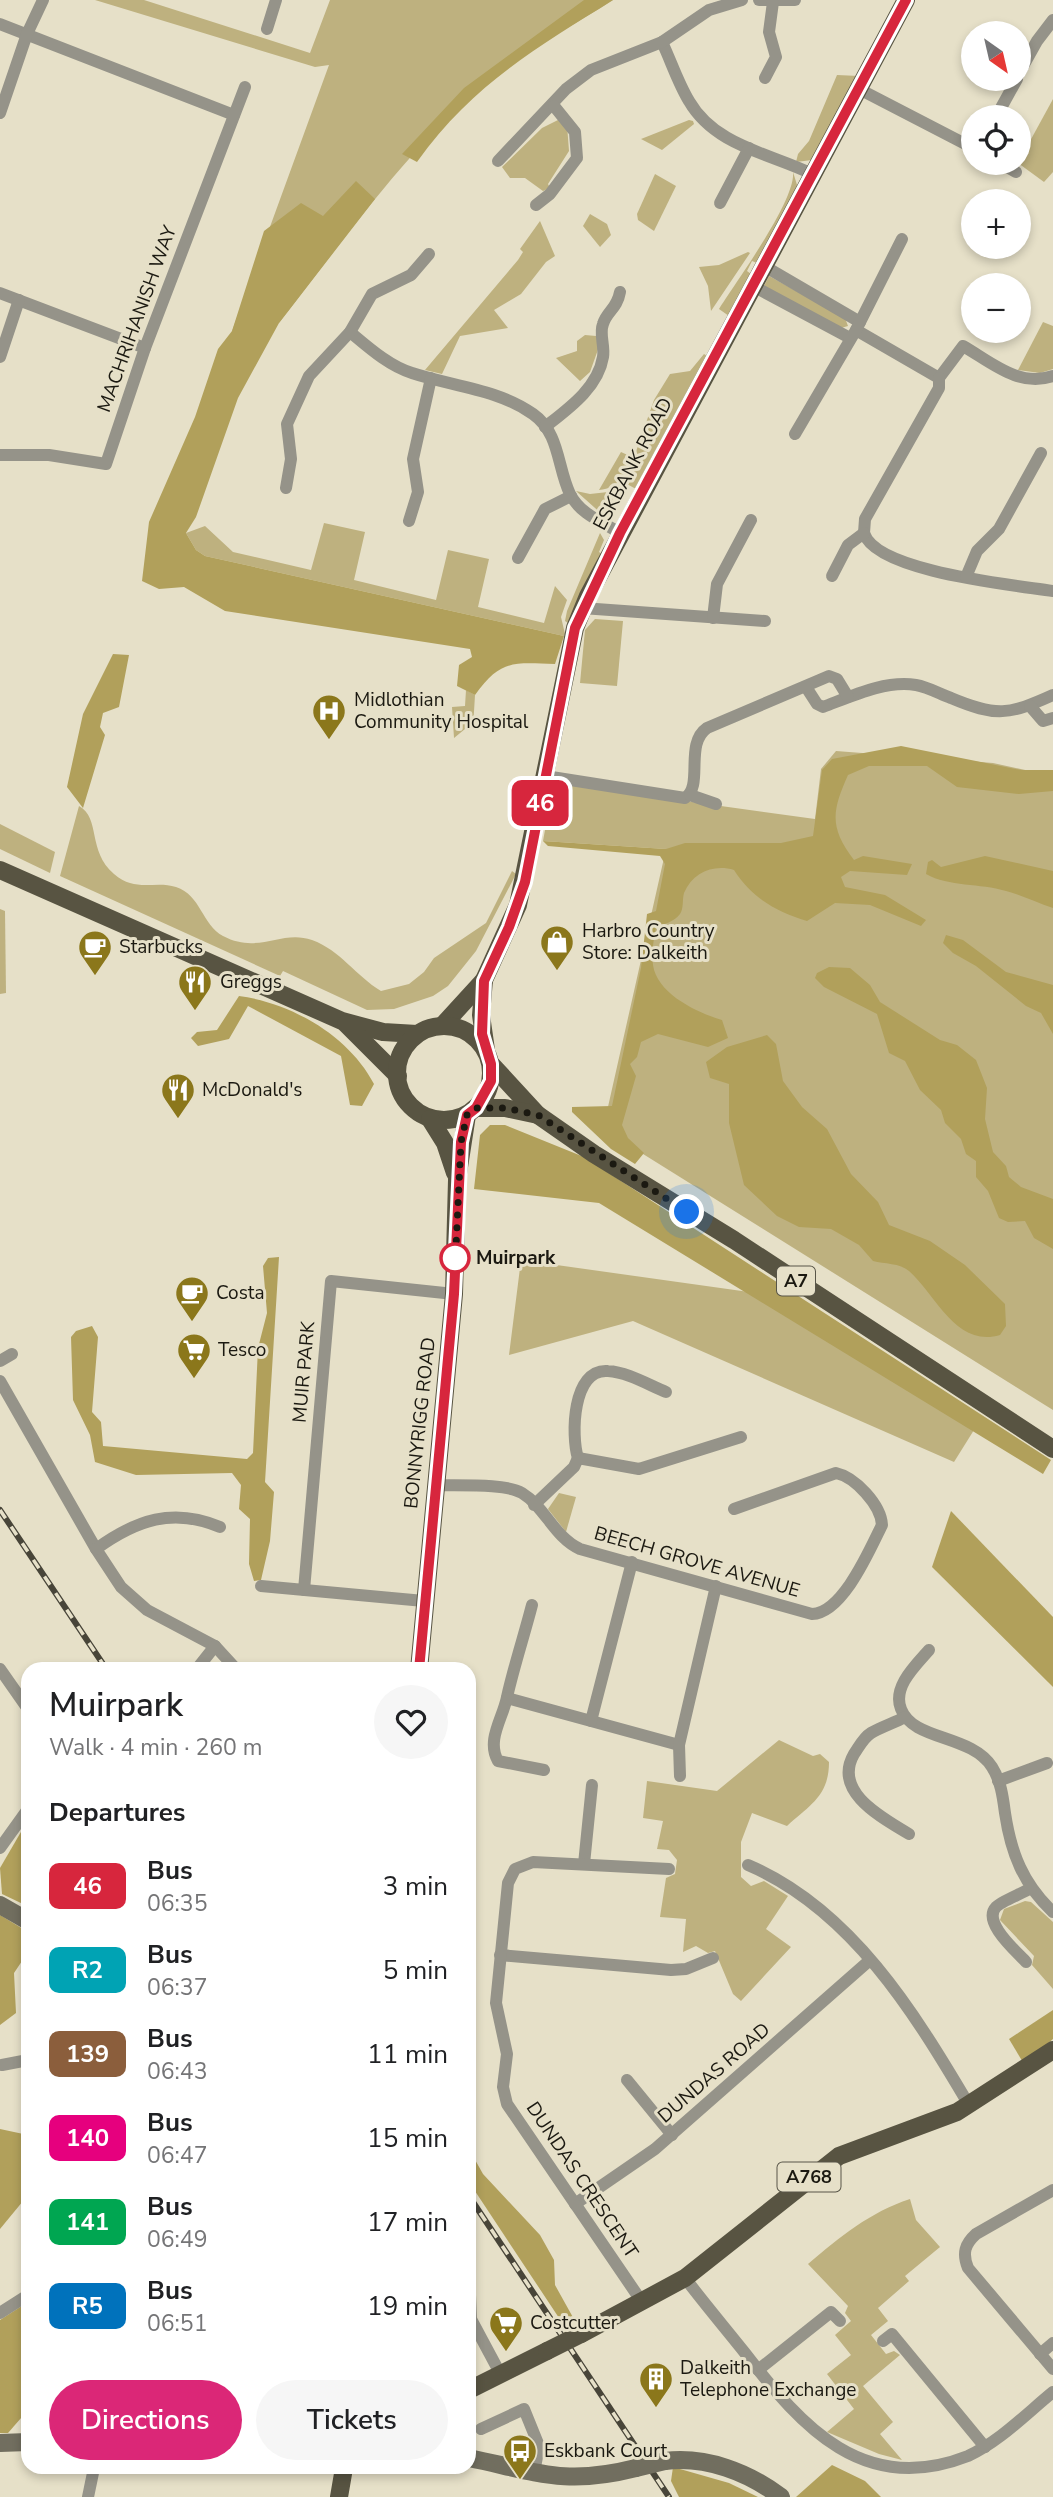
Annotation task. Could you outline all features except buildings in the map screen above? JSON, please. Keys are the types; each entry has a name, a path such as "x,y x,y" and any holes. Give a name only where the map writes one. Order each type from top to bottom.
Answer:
{"main road":[{"name":"ESKBANK ROAD","path":"489,1058 481,1015 484,981 522,894 558,705 582,608 906,0"},
{"path":"0,870 342,1021 383,1032 417,1034 442,1026 468,1033 489,1058 488,1090 471,1112 449,1121 430,1119 417,1113 407,1102 398,1076 375,1050 342,1021"},
{"name":"ESKBANK ROAD","path":"442,1026 484,981"},
{"path":"398,1076 400,1059 417,1034"},
{"name":"A7","path":"489,1058 538,1115 1053,1449"},
{"name":"A7","path":"471,1112 505,1108 538,1115"},
{"name":"BONNYRIGG ROAD","path":"420,1662 454,1294 457,1180 471,1112"},
{"name":"BONNYRIGG ROAD","path":"430,1119 445,1143 457,1180"},
{"path":"0,1905 21,1917"},
{"name":"A768","path":"476,2387 685,2278 839,2156 934,2122 969,2105 1053,2050"},
{"path":"0,2443 21,2442"},
{"path":"476,2460 534,2473 587,2479 665,2460 706,2462 759,2482 781,2497"},
{"path":"339,2497 343,2474"}],"street":[{"path":"0,113 27,34 43,0"},
{"path":"267,29 276,0"},
{"path":"498,161 554,106 566,89 591,70 662,42 709,10 743,0"},
{"path":"765,78 776,57 769,32 766,1 795,0"},
{"path":"1031,52 1053,20"},
{"path":"0,24 234,115"},
{"path":"662,42 697,113 717,133 812,174"},
{"name":"MACHRIHANISH WAY","path":"0,455 49,455 106,464 145,348 245,87"},
{"path":"859,89 961,142"},
{"path":"536,205 550,194 577,158 578,139 575,132 554,106"},
{"path":"720,202 749,148"},
{"path":"795,434 855,330 902,239"},
{"path":"285,488 291,458 286,434 290,413 309,376 350,332 372,294 411,275 429,254"},
{"path":"764,266 855,330 939,377"},
{"path":"753,286 855,330"},
{"path":"545,427 574,404 596,376 603,360 601,328 617,305 620,292"},
{"path":"0,293 145,348"},
{"path":"0,357 19,300"},
{"path":"350,332 398,367 504,400 534,414 545,427 560,454 571,496 584,512 620,533"},
{"path":"1053,376 1033,380 1016,377 963,346 939,377 939,388 865,519 864,533 872,545 900,562 967,577 1053,591"},
{"path":"409,521 418,492 413,459 431,377"},
{"path":"967,577 977,551 999,529 1041,453"},
{"path":"518,558 545,509 571,496"},
{"path":"713,618 717,584 751,520"},
{"path":"832,576 849,545 864,533"},
{"path":"582,608 765,621"},
{"path":"690,795 696,740 702,731 796,688 834,676 848,697"},
{"path":"806,687 820,707 848,697 904,684 918,685 982,711 1008,711 1030,706 1053,695"},
{"path":"1030,706 1043,720 1053,718"},
{"path":"545,776 679,799 690,795 716,804"},
{"name":"MUIR PARK","path":"304,1590 331,1281 454,1294"},
{"path":"0,1361 12,1354"},
{"path":"534,1505 574,1467 579,1458 573,1437 582,1385 592,1377 610,1371 666,1392"},
{"path":"0,1381 96,1549 132,1599 215,1646 230,1662"},
{"path":"579,1458 639,1469 741,1437"},
{"name":"BEECH GROVE AVENUE","path":"436,1485 514,1489 534,1505 571,1545 819,1614 830,1606 857,1576 882,1525 876,1506 847,1477 836,1473 740,1502"},
{"path":"96,1549 134,1526 173,1515 198,1518 220,1527"},
{"path":"591,1721 632,1562"},
{"path":"261,1586 424,1601"},
{"path":"680,1776 679,1745 716,1586"},
{"path":"526,1613 508,1698 500,1716 494,1754 498,1761 544,1770"},
{"path":"202,1662 215,1646"},
{"path":"929,1650 903,1684 898,1698 905,1717 920,1730 968,1746 984,1758 998,1781 1013,1853 1031,1888 1053,1912"},
{"path":"0,1669 21,1699"},
{"path":"508,1698 679,1745"},
{"path":"905,1717 872,1732 862,1741 851,1760 850,1774 851,1786 860,1799 875,1814 908,1834"},
{"path":"998,1781 1047,1763"},
{"path":"594,1789 584,1864 669,1869"},
{"path":"0,1848 21,1819"},
{"name":"DUNDAS CRESCENT","path":"584,1864 533,1863 515,1869 508,1883 496,2003 507,2054 503,2096 642,2302"},
{"path":"748,1865 758,1875 813,1903 870,1960 930,2038 969,2105"},
{"path":"1026,1962 994,1925 992,1915 994,1908 1002,1902 1013,1900 1031,1888"},
{"path":"500,1955 671,1970 696,1959 713,1958"},
{"name":"DUNDAS ROAD","path":"575,2204 619,2177 672,2135 870,1960"},
{"path":"2,2065 21,2061"},
{"path":"627,2080 672,2135"},
{"path":"1053,2190 976,2234 964,2249 968,2268 1053,2369"},
{"path":"685,2278 758,2370 817,2437 864,2462 903,2470 955,2462 985,2447 1053,2392"},
{"path":"0,2313 21,2300"},
{"path":"758,2370 831,2312 840,2321"},
{"path":"476,2328 501,2375"},
{"path":"883,2341 892,2334 985,2447"},
{"path":"1040,2354 1053,2343"},
{"path":"481,2429 524,2409 539,2446 534,2473"},
{"path":"88,2497 93,2474"}],"shaded area":[{"path":"95,0 144,0 310,53 330,0 613,0 534,48 476,91 386,186 279,323 232,331 329,65 315,67"},
{"path":"584,0 613,0 506,70 460,111 417,162 402,154 464,88"},
{"path":"837,75 859,76 812,160 796,162 798,154 809,141"},
{"path":"1053,99 1053,172 1044,182 1031,172 1031,139"},
{"path":"558,120 567,125 569,151 548,184 550,188 543,191 525,178 510,178 502,167 542,128"},
{"path":"689,120 694,124 662,150 641,139"},
{"path":"793,172 798,188 757,263 752,261 747,271 751,274 729,316 719,309 775,221 791,185"},
{"path":"655,174 676,186 654,231 638,220 637,214"},
{"path":"356,181 375,199 279,323 238,398 196,517 186,533 196,550 205,556 564,636 555,664 528,663 501,669 484,683 475,695 457,686 459,665 472,657 470,649 225,611 184,587 159,589 142,581 149,522 195,417 218,349 232,331 264,231 301,203 323,216"},
{"path":"590,214 607,224 611,235 600,247 583,226"},
{"path":"540,221 555,256 546,262 521,294 494,310 508,328 460,336 442,374 425,370 518,260 523,252 520,249"},
{"path":"750,253 711,311 708,286 699,267 719,265"},
{"path":"769,276 845,318 848,326 841,328 764,286"},
{"path":"1043,322 1053,326 1053,369 1040,373 1018,370"},
{"path":"585,335 596,336 600,344 590,372 580,381 556,358 577,351 577,341"},
{"path":"704,354 707,356 636,489 625,483 654,400 670,374 690,371"},
{"path":"621,452 632,457 624,475 612,487 599,490"},
{"path":"576,491 590,494 617,491 604,516"},
{"path":"324,523 365,532 354,580 436,600 448,550 489,559 478,607 544,623 555,586 567,600 561,617 565,634 564,636 205,556 196,550 186,533 205,526 233,552 311,570"},
{"path":"600,533 604,540 599,552 602,554 568,623 565,621 567,611"},
{"path":"595,619 623,621 617,686 580,683 585,630"},
{"path":"113,654 129,655 119,707 103,713 100,727 105,735 83,808 67,787 83,714"},
{"path":"466,690 475,695 473,728 465,729 454,738 452,707 465,706"},
{"path":"901,746 1021,770 1053,770 1053,791 1019,794 957,787 927,766 869,766 848,775 836,809 836,819 840,838 854,860 863,856 912,864 907,875 850,871 841,877 845,887 885,895 926,920 921,926 870,905 835,903 807,921 765,902 748,888 734,870 712,869 699,875 684,893 678,917 656,927 653,965 662,985 680,1001 722,1020 728,1038 708,1047 658,1034 641,1042 637,1057 630,1064 636,1076 622,1125 628,1138 644,1153 635,1164 611,1149 572,1112 572,1107 612,1106 641,968 647,914 656,911 665,864 660,856 548,846 543,841 666,849 685,843 781,843 813,836 822,770 832,759"},
{"path":"836,751 993,763 1053,776 1053,1410 603,1129 666,849 543,841 552,792 563,784 815,819 821,769"},
{"path":"79,806 90,818 100,855 106,865 122,880 138,885 168,885 184,891 191,896 216,931 236,941 259,943 301,937 322,944 381,991 409,984 424,972 434,958 486,923 512,871 516,874 476,951 448,986 433,996 394,1009 367,1010 283,971 280,976 60,876"},
{"path":"0,824 55,852 50,873 0,849"},
{"path":"985,856 1053,871 1053,908 1006,891 945,881 926,874 928,862 932,860 941,867"},
{"path":"0,909 5,911 6,993 0,994"},
{"path":"946,935 963,940 1006,972 1053,985 1053,1034 1041,1013 1026,1006 976,966 953,953 943,943"},
{"path":"829,967 850,968 870,985 880,1002 940,1040 957,1045 976,1060 987,1088 985,1119 993,1152 1006,1166 1009,1177 1021,1187 1053,1199 1053,1249 1034,1238 1025,1221 1008,1222 999,1218 988,1191 976,1177 976,1161 966,1154 961,1139 945,1123 941,1110 920,1090 905,1061 889,1053 877,1014 824,987 815,978 817,973"},
{"path":"239,996 279,1006 298,1014 334,1037 350,1051 374,1084 362,1106 350,1105 341,1056 248,1006 229,1039 198,1046 191,1038 197,1032 217,1030"},
{"path":"767,1035 776,1044 783,1081 802,1107 827,1129 851,1174 878,1202 889,1225 930,1241 965,1265 1005,1304 1006,1326 1000,1335 985,1337 971,1334 959,1327 905,1268 873,1261 859,1245 831,1229 799,1227 777,1216 744,1185 729,1123 729,1084 710,1078 706,1062 727,1047"},
{"path":"490,1125 505,1125 584,1157 1051,1460 1043,1474 599,1203 474,1189 480,1135"},
{"path":"279,1257 265,1482 274,1492 270,1541 261,1580 254,1581 249,1564 250,1519 239,1509 241,1485 232,1473 136,1475 95,1462 90,1435 73,1400 71,1337 76,1331 92,1326 98,1337 92,1412 101,1422 103,1446 247,1459 253,1453 258,1348 267,1313 263,1266 268,1258"},
{"path":"521,1260 749,1292 974,1430 954,1462 633,1321 509,1355"},
{"path":"559,1493 576,1497 566,1532 548,1509"},
{"path":"951,1511 1053,1617 1053,1687 932,1567"},
{"path":"779,1740 813,1756 820,1754 829,1762 828,1774 817,1799 787,1826 752,1813 741,1842 741,1877 751,1886 764,1881 788,1896 766,1929 791,1947 741,2001 733,1994 715,1951 708,1953 696,1946 683,1952 686,1919 660,1917 666,1878 675,1874 677,1860 669,1850 657,1849 663,1821 643,1818 647,1781 717,1791"},
{"path":"21,1832 21,1903 2,1894 0,1868"},
{"path":"1025,1901 1031,1902 1053,1922 1053,1989 1032,1965 1034,1956 1000,1920 1004,1909"},
{"path":"0,1915 21,1928 21,1962 14,1973 16,2013 0,2025"},
{"path":"1053,2010 1053,2039 1024,2064 1009,2039"},
{"path":"0,2129 21,2134 21,2204 0,2229"},
{"path":"476,2162 483,2174 540,2235 554,2260 555,2285 575,2321 565,2327 476,2193"},
{"path":"910,2199 916,2220 940,2247 905,2276 909,2281 878,2308 888,2321 871,2335 886,2354 894,2351 900,2355 863,2386 893,2422 880,2434 902,2460 879,2454 827,2432 854,2409 827,2374 851,2355 835,2335 851,2321 845,2313 848,2306 808,2264 869,2218"},
{"path":"21,2306 21,2418 8,2433 0,2433 0,2320"},
{"path":"832,2465 865,2481 881,2497 796,2497"},
{"path":"673,2467 729,2483 758,2497 679,2497 671,2481"}],"railway":[{"path":"0,1510 102,1662"},
{"path":"476,2207 669,2497"}],"bus line":[{"name":"46","path":"420,1662 454,1294 457,1180 461,1142 467,1115 476,1108 491,1081 491,1064 482,1034 484,981 509,927 525,882 575,628 582,608 620,533 906,0"}],"place":[{"name":"Midlothian Community Hospital","path":"329,741"},
{"name":"Harbro Country Store: Dalkeith","path":"557,972"},
{"name":"Starbucks","path":"95,977"},
{"name":"Greggs","path":"195,1012"},
{"name":"McDonald's","path":"178,1120"},
{"name":"Muirpark","path":"455,1258"},
{"name":"Costa","path":"192,1323"},
{"name":"Tesco","path":"194,1380"},
{"name":"Costcutter","path":"506,2353"},
{"name":"Dalkeith Telephone Exchange","path":"656,2409"},
{"name":"Eskbank Court","path":"520,2481"}],"route":[{"path":"455,1258 455,1268 457,1180 461,1142 467,1115 476,1108 505,1108 538,1115 594,1154 687,1212"}]}
